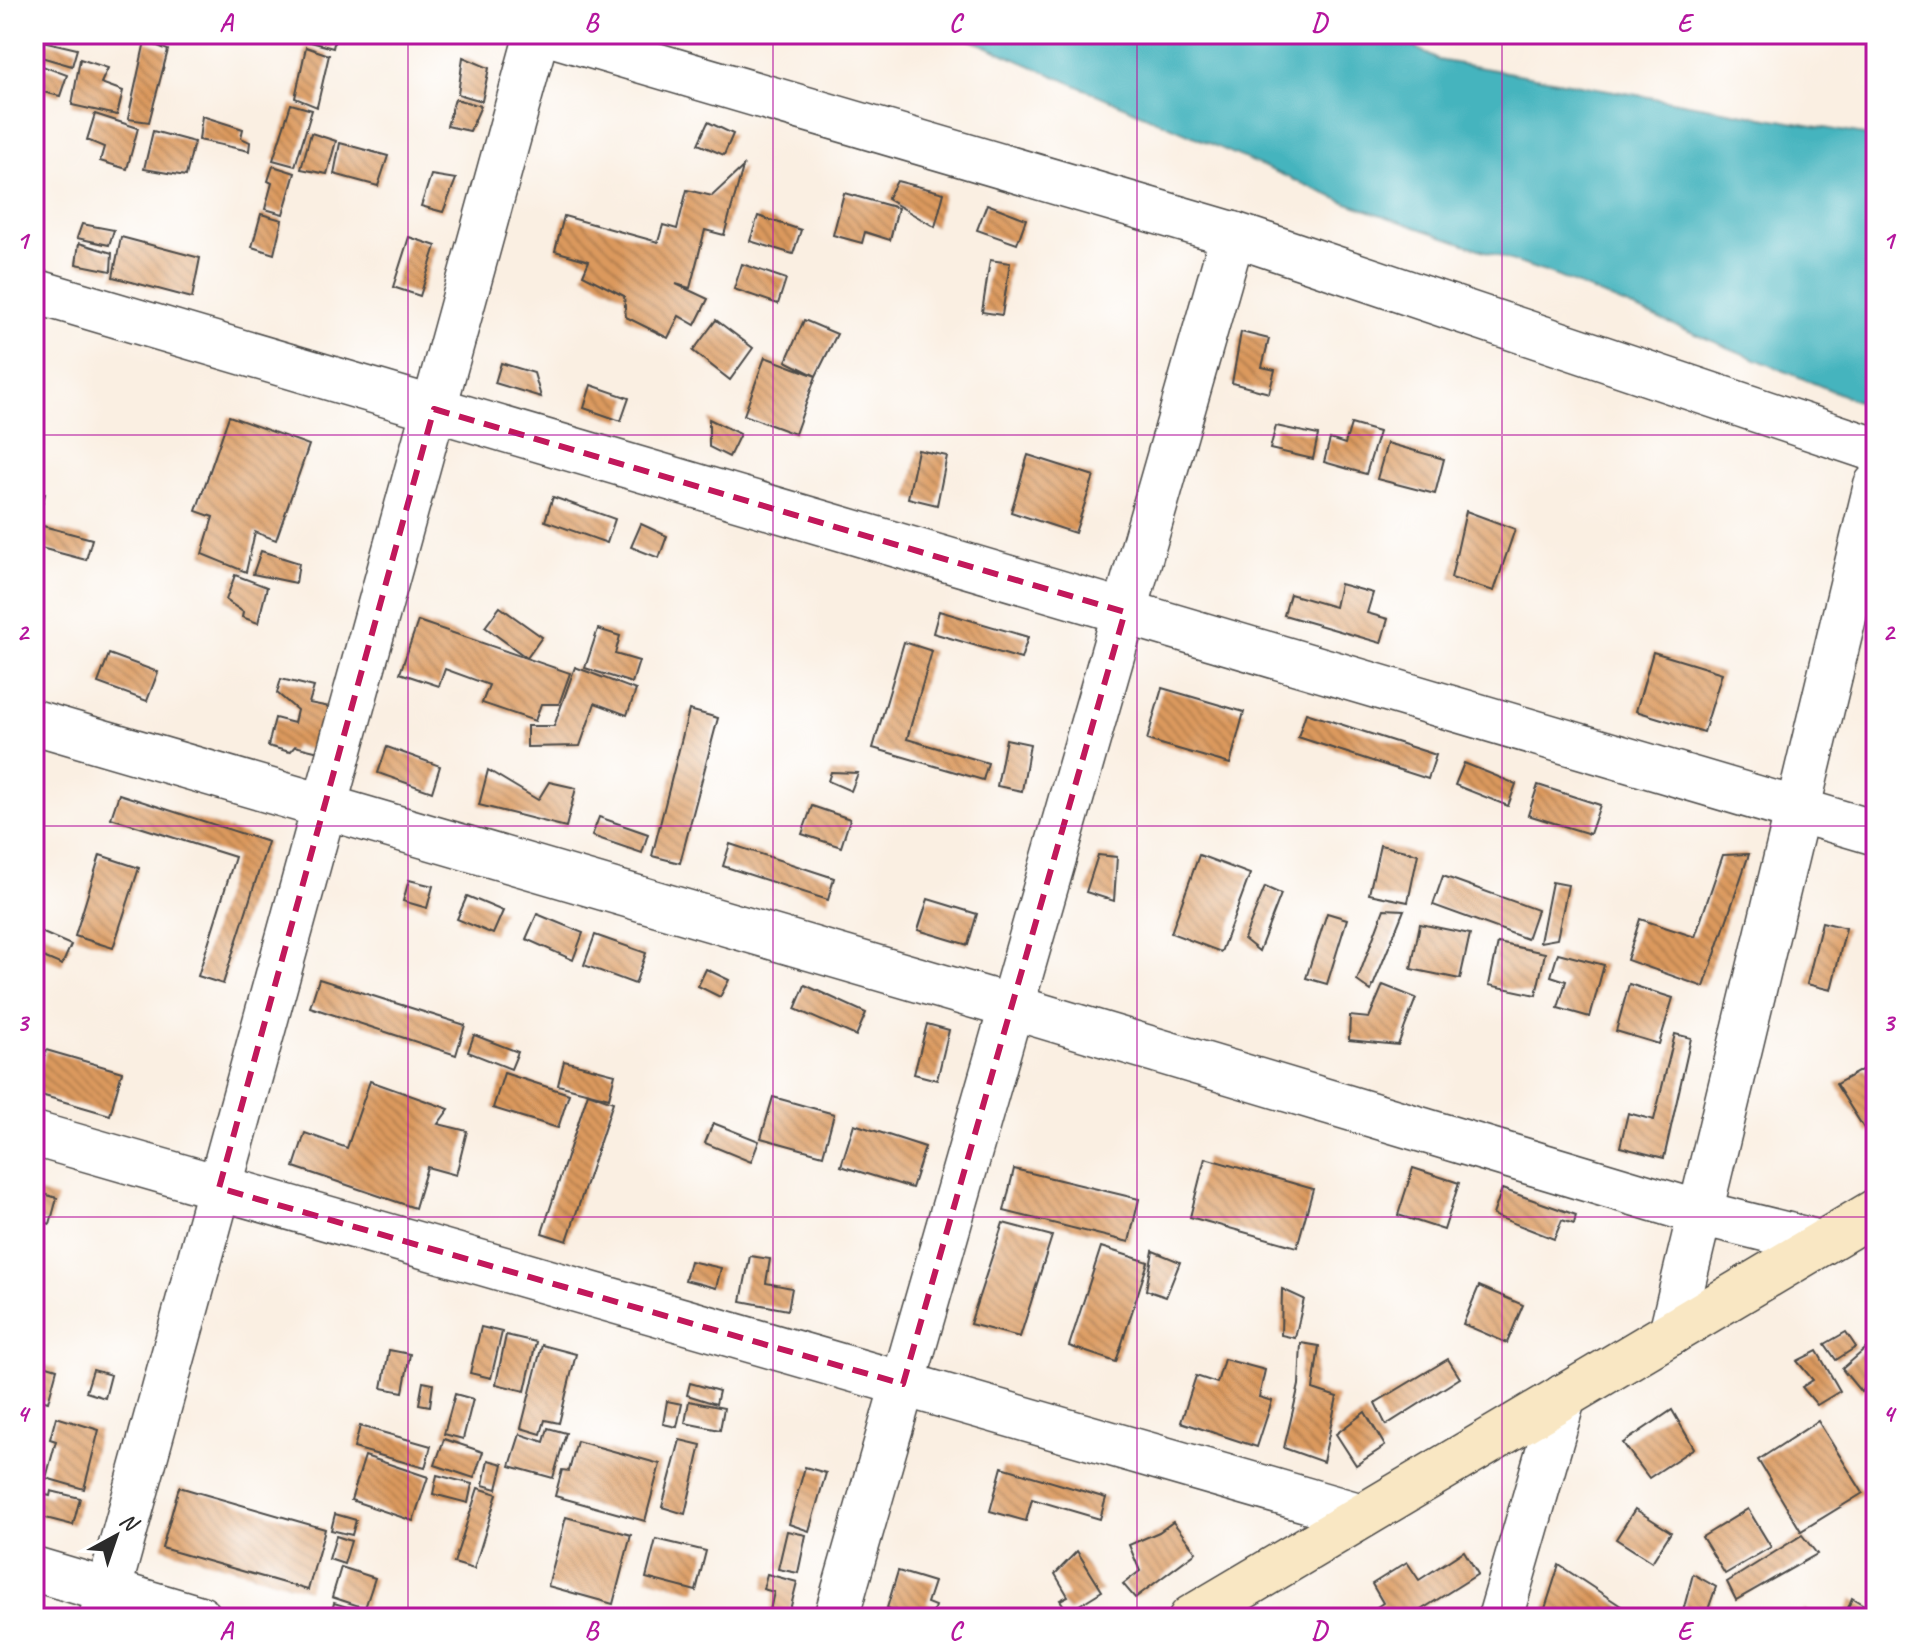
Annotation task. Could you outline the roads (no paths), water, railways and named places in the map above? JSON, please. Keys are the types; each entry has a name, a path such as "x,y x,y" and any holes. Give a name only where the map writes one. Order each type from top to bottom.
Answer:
{"street":[{"path":"105,1604 537,34"},
{"path":"550,34 1233,234 1876,450"},
{"path":"836,1618 1233,234"},
{"path":"34,291 1876,833"},
{"path":"1671,1333 1876,485"},
{"path":"34,722 1012,1007 1700,1213 1821,1243"},
{"path":"34,1134 1362,1516"},
{"path":"1191,1618 1876,1211"},
{"path":"1500,1618 1564,1396"},
{"path":"34,1569 105,1604 200,1618"}],"water":[{"path":"958,34 1391,34 1438,60 1876,137 1876,409 1556,276 1347,203"}]}
